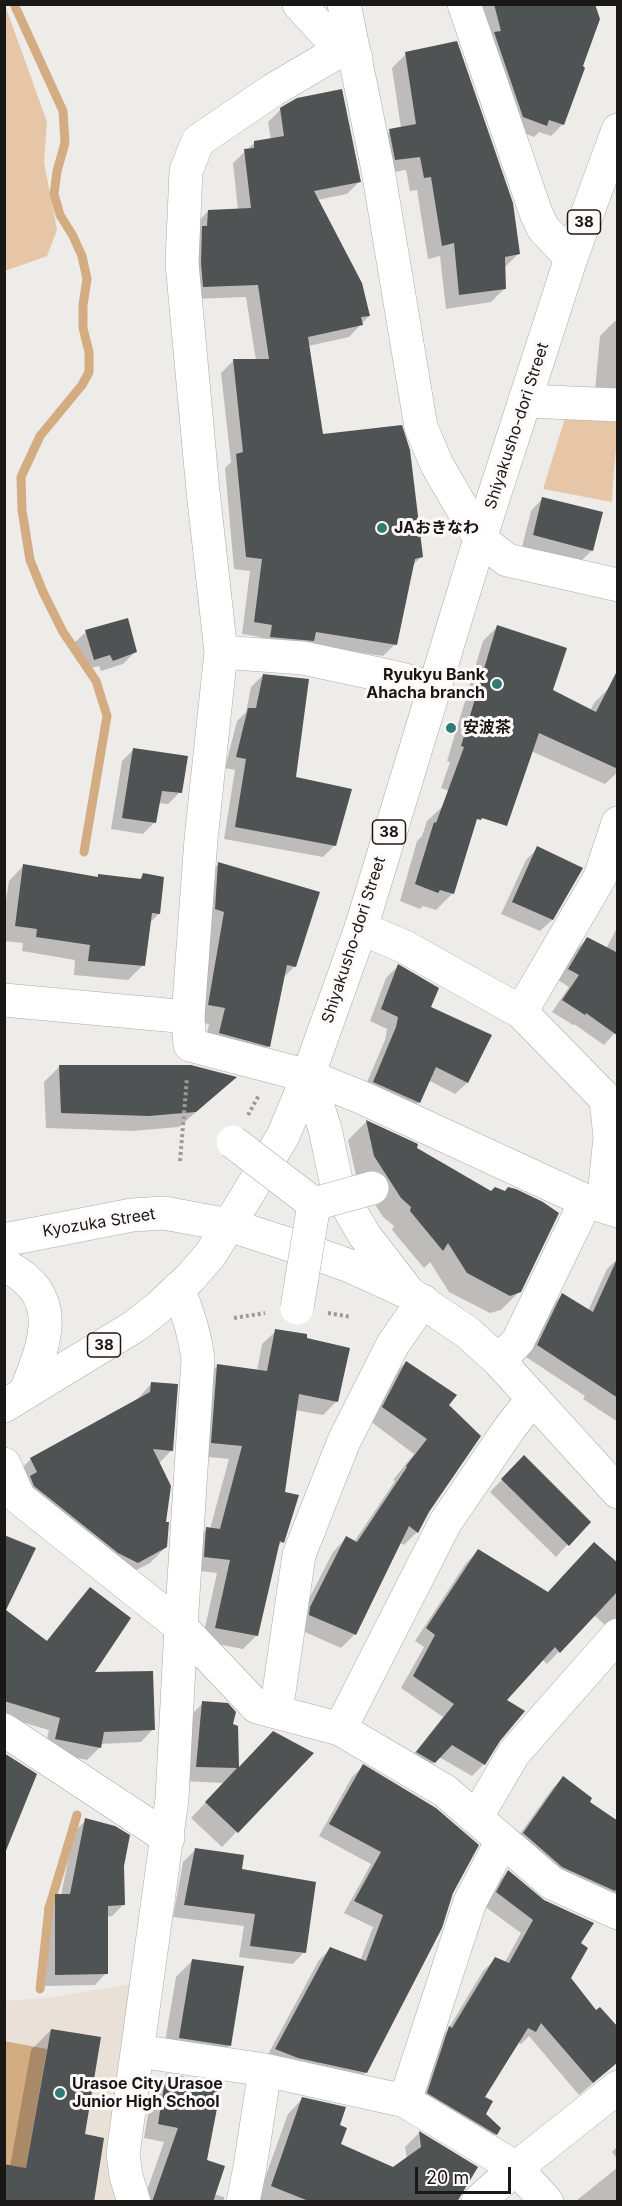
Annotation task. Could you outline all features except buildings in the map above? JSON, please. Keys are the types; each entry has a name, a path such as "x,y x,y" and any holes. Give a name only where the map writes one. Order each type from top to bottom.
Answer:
{"street":[{"path":"299,4 348,54"},
{"path":"464,4 536,213 543,228 571,258"},
{"path":"345,5 348,54 378,170 421,427 437,465 480,539 507,560 618,585"},
{"path":"189,1031 201,839 221,652 203,491 183,264 186,171 198,141 273,90 348,54"},
{"name":"Shiyakusho-dori Street","path":"229,1225 283,1136 308,1076 361,928 480,539 571,258 618,130"},
{"path":"526,401 618,405"},
{"path":"221,652 303,658 433,688"},
{"path":"521,1012 600,877 618,823"},
{"path":"361,928 405,947 521,1012 612,1087 610,1137 602,1206 518,1341 499,1361"},
{"path":"4,1000 189,1031 363,1098 602,1206"},
{"path":"308,1076 325,1129 338,1190 365,1236 416,1297 466,1332 499,1361 618,1492"},
{"path":"232,1142 314,1204"},
{"path":"314,1204 372,1188"},
{"path":"297,1308 314,1204"},
{"name":"Kyozuka Street","path":"4,1240 148,1214 180,1215 229,1225 342,1263 416,1297"},
{"name":"38","path":"15,1399 135,1326 178,1289 210,1255 229,1225"},
{"path":"4,1265 28,1281 40,1297 46,1317 42,1352 15,1399"},
{"path":"134,2202 126,2176 123,2154 168,1838 175,1762 198,1359 194,1334 178,1289"},
{"path":"276,1712 299,1555 344,1442 416,1297"},
{"path":"340,1729 445,1523 533,1398"},
{"path":"4,1464 19,1498 181,1627 257,1707 340,1729 445,1791 552,1884 618,1913"},
{"path":"476,1818 514,1753 618,1635"},
{"path":"4,1730 168,1838"},
{"path":"405,2101 470,1902 502,1841"},
{"path":"138,2051 265,2070 405,2101 516,2168 547,2202"},
{"path":"243,2202 265,2070"},
{"path":"478,2202 516,2168 618,2087"}],"path":[{"path":"180,1161 189,1031"}],"shaded area":[{"path":"5,5 47,122 44,162 57,230 47,256 5,271"},
{"path":"565,418 617,422 612,502 543,489"},
{"name":"Urasoe City Urasoe Junior High School","path":"130,1984 123,2045 107,2141 116,2201 5,2202 5,2001 45,1998"},
{"path":"4,2041 47,2049 26,2168 5,2164"}],"waterway":[{"path":"14,4 63,111 65,143 57,171 54,194 60,215 82,256 87,279 83,305 83,328 89,352 89,372 82,385 40,436 21,477 22,510 30,560 63,632 96,681 107,716 84,852"},
{"path":"40,1989 49,1908 77,1815"}],"place":[{"name":"JAおきなわ","path":"382,528"},
{"name":"Ryukyu Bank Ahacha branch","path":"497,684"},
{"name":"安波茶","path":"451,728"},
{"name":"Urasoe City Urasoe Junior High School","path":"60,2093"}]}
